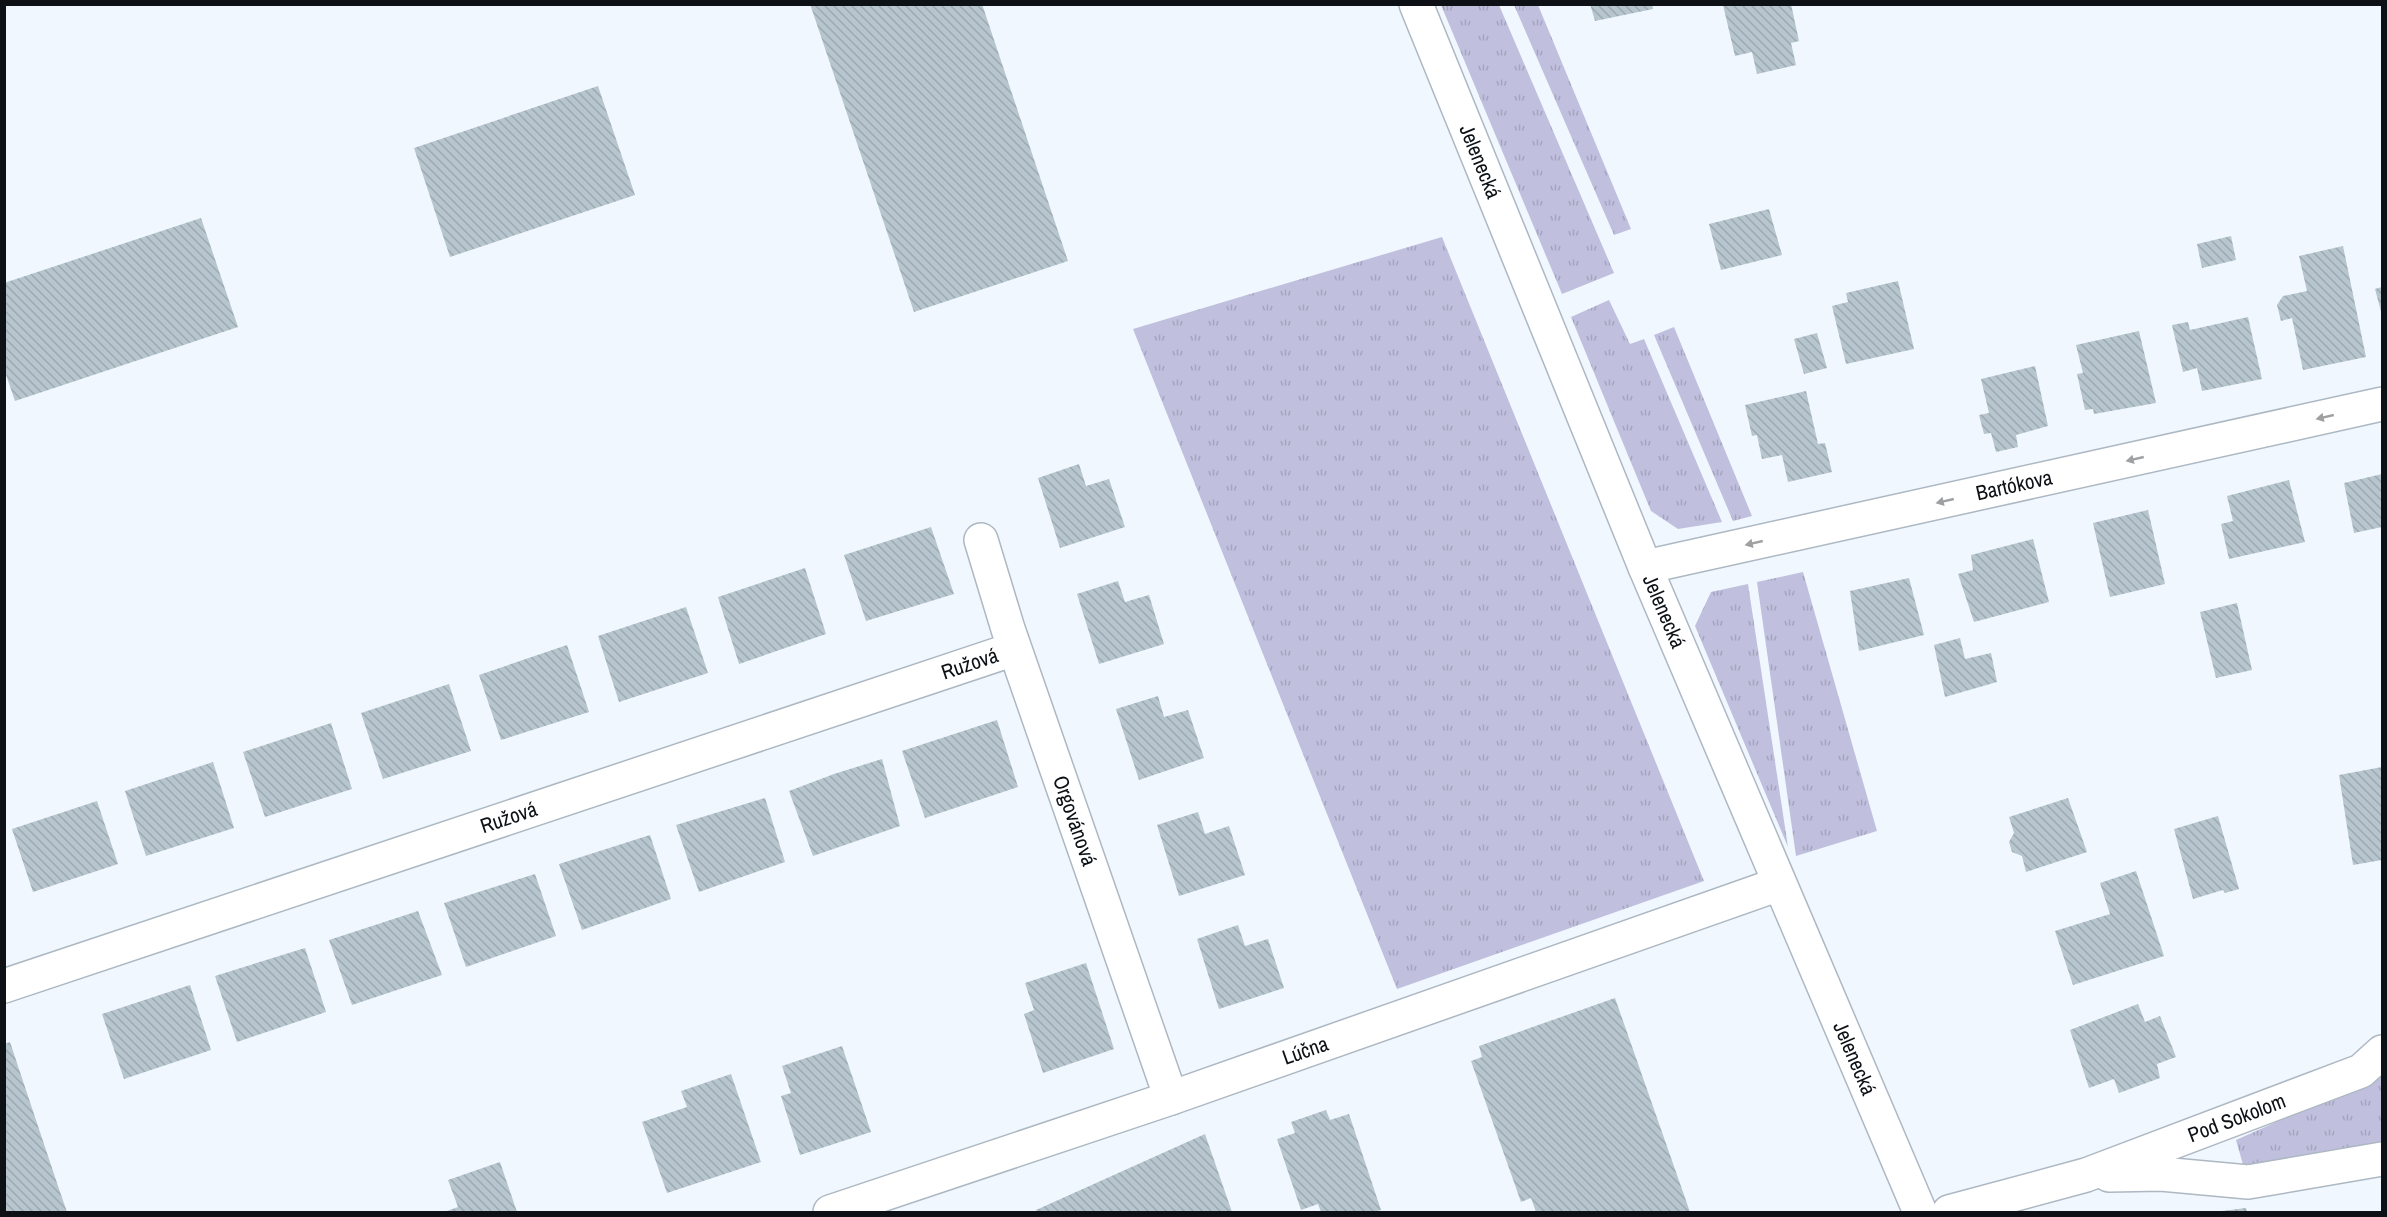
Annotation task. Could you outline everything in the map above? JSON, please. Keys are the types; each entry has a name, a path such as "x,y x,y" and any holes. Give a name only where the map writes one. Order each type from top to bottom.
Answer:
{"street":[{"name":"Jelenecká","path":"1416,4 1645,567 1920,1212"},
{"name":"Bartókova","path":"1645,567 2382,404"},
{"name":"Orgovánová","path":"981,540 1014,649 1171,1098"},
{"name":"Ružová","path":"4,986 1014,649"},
{"name":"Lúčna","path":"830,1212 1171,1098 1779,884"},
{"name":"Pod Sokolom","path":"1949,1212 2086,1175 2361,1071 2382,1052"},
{"name":"Pod Sokolom","path":"2086,1175 2160,1174 2248,1182 2382,1159"}],"green space":[{"path":"1441,5 1499,5 1614,273 1562,294"},
{"path":"1514,5 1538,5 1631,229 1614,235"},
{"path":"1442,237 1704,881 1397,989 1133,329"},
{"path":"1609,300 1630,344 1644,339 1722,522 1678,529 1651,511 1571,317"},
{"path":"1674,327 1752,516 1733,521 1654,335"},
{"path":"1803,572 1877,831 1796,856 1757,582"},
{"path":"1748,584 1788,847 1695,626 1711,592"},
{"path":"2382,1075 2382,1159 2248,1182 2236,1140"}],"building":[{"path":"810,4 982,4 1068,261 914,312"},
{"path":"1590,4 1652,4 1653,9 1595,21"},
{"path":"1791,4 1799,41 1791,43 1796,65 1757,74 1752,52 1735,56 1723,5"},
{"path":"598,86 635,195 450,257 414,148"},
{"path":"1769,209 1782,255 1721,270 1709,224"},
{"path":"201,218 238,327 15,401 4,369 4,283"},
{"path":"2231,236 2236,260 2202,268 2197,244"},
{"path":"2343,246 2366,357 2303,370 2292,318 2281,321 2277,305 2283,296 2307,291 2299,256"},
{"path":"1898,281 1914,349 1846,364 1832,306 1848,302 1846,293"},
{"path":"2382,287 2382,315 2375,289"},
{"path":"2248,317 2262,379 2202,391 2197,368 2183,372 2172,325 2188,322 2190,330"},
{"path":"2139,331 2156,403 2094,414 2093,409 2085,410 2077,374 2083,373 2076,345"},
{"path":"1817,333 1827,368 1804,374 1794,339"},
{"path":"2035,366 2048,426 2016,435 2018,447 1996,452 1991,433 1984,434 1979,415 1989,413 1981,379"},
{"path":"1806,391 1818,444 1825,443 1832,472 1788,482 1782,455 1762,459 1757,435 1752,436 1745,405"},
{"path":"1079,464 1086,486 1109,479 1125,527 1060,548 1038,478"},
{"path":"2382,474 2382,527 2354,533 2344,483"},
{"path":"2289,480 2305,542 2229,559 2221,524 2233,521 2227,496"},
{"path":"2148,510 2165,584 2110,597 2093,523"},
{"path":"931,527 954,594 866,621 844,555"},
{"path":"2033,539 2049,602 1974,622 1958,574 1973,570 1971,555"},
{"path":"805,568 826,634 739,664 718,597"},
{"path":"1909,578 1924,635 1859,651 1850,591"},
{"path":"1118,581 1125,602 1149,595 1164,644 1099,664 1077,594"},
{"path":"2237,603 2252,670 2216,678 2200,612"},
{"path":"686,607 708,673 619,702 598,636"},
{"path":"1960,638 1965,659 1991,653 1997,682 1945,697 1934,645"},
{"path":"567,645 589,712 501,740 479,675"},
{"path":"449,684 471,751 383,779 361,713"},
{"path":"1158,696 1164,717 1188,710 1204,758 1139,780 1116,709"},
{"path":"997,720 1018,787 925,818 902,751"},
{"path":"331,723 352,789 265,817 243,752"},
{"path":"882,759 900,826 813,856 789,791"},
{"path":"213,762 234,828 146,856 125,791"},
{"path":"2382,767 2382,860 2353,865 2339,775"},
{"path":"765,798 785,862 699,892 676,825"},
{"path":"2068,798 2087,852 2026,872 2022,856 2012,852 2009,842 2014,833 2009,817"},
{"path":"97,801 118,864 33,892 12,829"},
{"path":"1198,812 1205,834 1229,826 1245,875 1179,896 1157,825"},
{"path":"2218,816 2239,889 2225,893 2223,890 2193,899 2174,829"},
{"path":"650,835 671,899 582,930 559,864"},
{"path":"2136,871 2164,956 2073,985 2055,931 2110,914 2100,883"},
{"path":"535,874 556,936 466,967 444,903"},
{"path":"418,911 442,975 352,1005 329,940"},
{"path":"1238,925 1245,946 1268,939 1284,988 1219,1009 1197,939"},
{"path":"305,948 326,1012 237,1042 215,976"},
{"path":"1086,963 1114,1049 1043,1073 1024,1014 1034,1010 1025,983"},
{"path":"190,985 211,1050 124,1079 102,1014"},
{"path":"1615,998 1690,1212 1536,1212 1531,1198 1521,1202 1471,1061 1482,1057 1479,1046"},
{"path":"2138,1004 2145,1022 2160,1016 2176,1057 2157,1064 2160,1078 2119,1093 2114,1079 2089,1088 2070,1030"},
{"path":"10,1042 67,1212 4,1212 4,1044"},
{"path":"842,1046 871,1132 800,1155 781,1096 791,1093 782,1066"},
{"path":"731,1074 761,1162 667,1193 642,1122 687,1107 681,1091"},
{"path":"1326,1110 1330,1120 1349,1114 1381,1210 1321,1212 1318,1204 1301,1210 1277,1139 1295,1133 1291,1122"},
{"path":"1205,1134 1232,1212 1037,1212 1036,1210"},
{"path":"500,1162 517,1212 444,1212 458,1207 448,1180"},
{"path":"2246,1208 2247,1212 2222,1212 2222,1211"}]}
